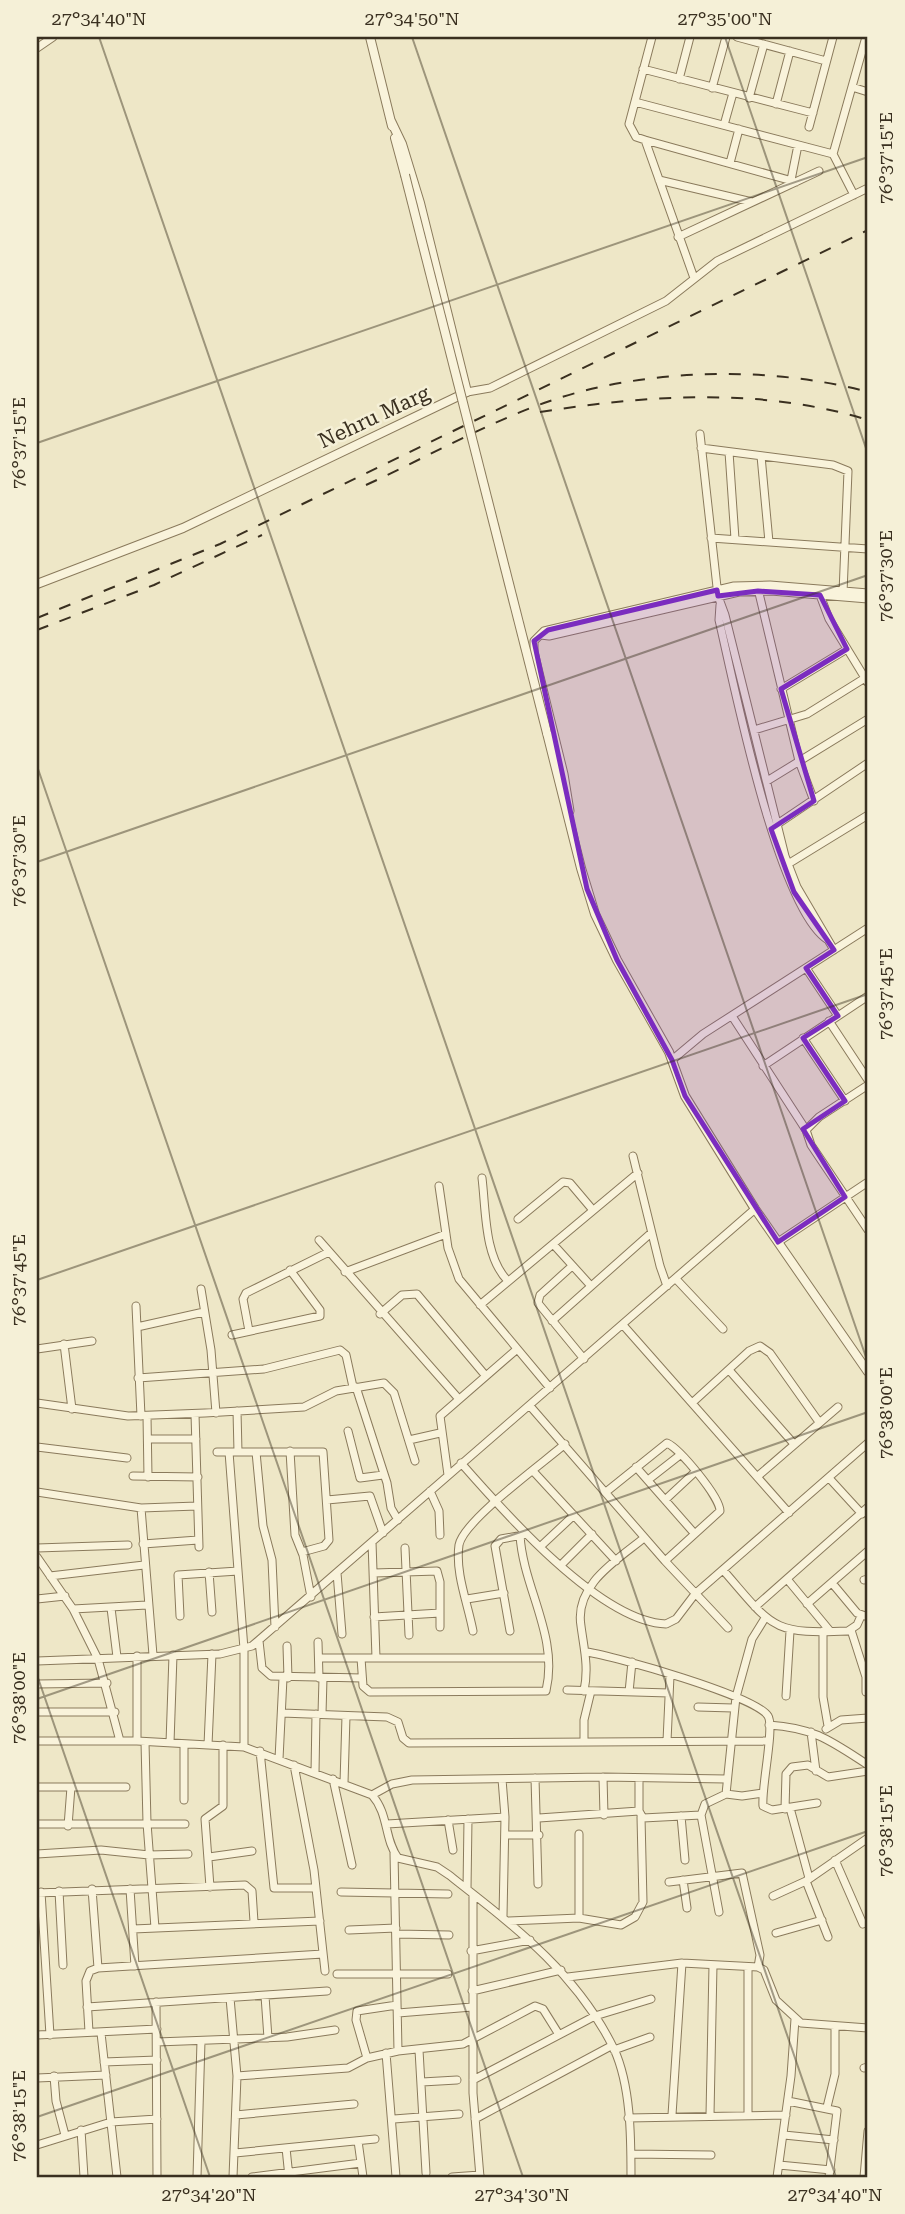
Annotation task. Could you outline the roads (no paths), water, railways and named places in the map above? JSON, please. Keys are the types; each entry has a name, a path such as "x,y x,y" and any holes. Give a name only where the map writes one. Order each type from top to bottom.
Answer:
{"street":[{"path":"37,48 53,37"},
{"path":"370,37 572,836 605,936 672,1060 685,1096 755,1209 868,1372"},
{"path":"652,37 629,124 631,132 645,140 794,181"},
{"path":"678,79 690,37"},
{"path":"712,88 726,37"},
{"path":"737,37 826,61"},
{"path":"809,127 833,37"},
{"path":"854,195 833,154 852,87 864,58 866,37"},
{"path":"750,98 764,44"},
{"path":"776,104 790,51"},
{"path":"643,69 813,113"},
{"path":"852,87 868,92"},
{"path":"724,125 733,93"},
{"path":"635,102 833,154"},
{"path":"391,121 402,144 421,202 467,392 490,388 635,317 666,301 718,261 868,188"},
{"path":"730,163 739,129"},
{"path":"645,140 694,278"},
{"path":"794,181 798,145"},
{"path":"678,237 819,171"},
{"path":"659,180 752,202"},
{"name":"Nehru Marg","path":"38,582 183,528 467,392"},
{"path":"700,434 717,593 754,730 774,827 797,887 834,950"},
{"path":"701,448 833,465 848,471 843,594"},
{"path":"729,452 735,539"},
{"path":"761,456 769,542"},
{"path":"711,538 868,549"},
{"path":"572,836 564,774 534,652 534,640 548,629 577,622 717,593 757,588 843,594 867,599"},
{"path":"757,588 820,595 843,594"},
{"path":"757,588 799,761 814,801"},
{"path":"754,730 789,722 867,681 826,612 820,595"},
{"path":"720,605 719,620 790,885 819,933 828,940"},
{"path":"782,689 847,649"},
{"path":"766,781 868,719"},
{"path":"774,827 868,763"},
{"path":"788,864 868,816"},
{"path":"672,1060 732,1016 868,928"},
{"path":"806,968 838,1016"},
{"path":"763,1066 868,996"},
{"path":"732,1016 806,1130 811,1145 868,1230"},
{"path":"830,1021 868,1080"},
{"path":"803,1038 845,1101"},
{"path":"806,1130 812,1123 868,1085"},
{"path":"633,1156 667,1286"},
{"path":"480,1306 638,1173"},
{"path":"482,1178 493,1254 508,1281"},
{"path":"518,1219 563,1182 570,1183 592,1209"},
{"path":"778,1242 868,1182"},
{"path":"439,1186 446,1234 459,1279 550,1388"},
{"path":"37,1661 212,1654 244,1649 259,1641 755,1209"},
{"path":"552,1321 651,1233"},
{"path":"345,1272 446,1234"},
{"path":"320,1240 380,1314 457,1398"},
{"path":"553,1244 591,1286"},
{"path":"249,1331 243,1295 329,1252"},
{"path":"572,1266 538,1299 540,1306 584,1359"},
{"path":"232,1335 321,1315 290,1270"},
{"path":"676,1279 723,1329"},
{"path":"201,1289 214,1374 216,1413"},
{"path":"380,1314 402,1295 417,1294 485,1375"},
{"path":"136,1306 138,1378 148,1439 148,1477"},
{"path":"137,1326 204,1312"},
{"path":"623,1325 789,1513"},
{"path":"37,1349 92,1341"},
{"path":"64,1344 72,1409"},
{"path":"692,1402 755,1347 764,1348 819,1422"},
{"path":"138,1378 214,1374 286,1365 340,1350 346,1355 391,1508 398,1520"},
{"path":"448,1475 440,1433 440,1416 457,1398 516,1350"},
{"path":"729,1370 794,1444"},
{"path":"37,1403 144,1416 216,1413 310,1405 329,1394 355,1387 388,1385 415,1461"},
{"path":"530,1406 644,1538 728,1628"},
{"path":"758,1476 838,1407"},
{"path":"237,1411 238,1452"},
{"path":"143,1544 198,1543 195,1414"},
{"path":"348,1431 360,1478 383,1475"},
{"path":"409,1440 440,1433"},
{"path":"148,1439 196,1439"},
{"path":"607,1492 667,1443 695,1472 720,1507 718,1514 665,1561"},
{"path":"461,1463 523,1535 541,1546 588,1589 636,1616 659,1624 671,1623 695,1594 868,1443"},
{"path":"473,1631 460,1570 461,1537 565,1444"},
{"path":"37,1447 127,1458"},
{"path":"290,1451 294,1527 311,1597"},
{"path":"217,1452 323,1452 328,1543 302,1552"},
{"path":"229,1452 244,1649 244,1747"},
{"path":"256,1452 262,1526 272,1560 275,1627"},
{"path":"648,1480 680,1455"},
{"path":"636,1466 694,1534"},
{"path":"533,1471 616,1561"},
{"path":"665,1500 695,1472"},
{"path":"133,1476 198,1477"},
{"path":"829,1478 862,1514"},
{"path":"430,1491 439,1511 440,1535"},
{"path":"37,1492 141,1508 197,1506"},
{"path":"327,1500 370,1496 383,1533"},
{"path":"755,1607 868,1507"},
{"path":"141,1508 153,1655"},
{"path":"541,1546 574,1515"},
{"path":"562,1564 592,1534"},
{"path":"510,1631 495,1546 501,1539 523,1535"},
{"path":"361,1658 363,1686 370,1692 541,1693 547,1688 546,1634 522,1559 523,1535"},
{"path":"584,1741 588,1690 587,1652 579,1614 580,1604 588,1589 644,1538"},
{"path":"372,1542 376,1658"},
{"path":"37,1548 128,1545"},
{"path":"405,1548 409,1635"},
{"path":"807,1604 868,1551"},
{"path":"38,1561 65,1596 99,1658 115,1712 120,1741"},
{"path":"50,1576 144,1564"},
{"path":"723,1570 765,1618 777,1627 790,1631 851,1630 865,1617 832,1583"},
{"path":"180,1616 178,1575 238,1571"},
{"path":"374,1573 437,1571 440,1582 440,1627"},
{"path":"209,1572 212,1612"},
{"path":"337,1573 342,1634"},
{"path":"787,1579 827,1631 823,1697 828,1726"},
{"path":"467,1599 504,1592"},
{"path":"37,1599 65,1596"},
{"path":"73,1609 148,1605"},
{"path":"111,1608 117,1657"},
{"path":"374,1617 440,1613"},
{"path":"726,1794 733,1708 752,1639 765,1618"},
{"path":"851,1630 867,1676 866,1692"},
{"path":"786,1696 790,1631"},
{"path":"259,1641 264,1672 286,1678 362,1678"},
{"path":"315,1773 321,1678 317,1642"},
{"path":"279,1759 287,1646"},
{"path":"587,1652 632,1662 715,1688 766,1713 769,1725 763,1793 765,1809 817,1803"},
{"path":"208,1745 212,1654"},
{"path":"170,1744 173,1655"},
{"path":"137,1656 155,1928"},
{"path":"318,1658 548,1658"},
{"path":"629,1692 632,1662"},
{"path":"667,1741 670,1676"},
{"path":"37,1684 107,1682"},
{"path":"567,1689 669,1693"},
{"path":"698,1707 733,1708"},
{"path":"37,1712 115,1712"},
{"path":"282,1713 393,1718 398,1722 403,1738 409,1743 768,1741"},
{"path":"344,1783 346,1716"},
{"path":"822,1735 828,1726 841,1720 868,1718"},
{"path":"769,1725 802,1727 822,1735 868,1765"},
{"path":"811,1731 816,1771"},
{"path":"37,1741 141,1741 244,1747 372,1795 384,1812 394,1852 398,2051"},
{"path":"184,1744 184,1800"},
{"path":"210,1886 205,1819 223,1806 223,1745"},
{"path":"260,1751 274,1888 316,1888"},
{"path":"294,1765 316,1888 325,1971"},
{"path":"828,1937 788,1808 788,1770 803,1765 828,1777 868,1771"},
{"path":"372,1795 401,1782 603,1777 726,1779"},
{"path":"603,1777 604,1815"},
{"path":"535,1778 539,1818 538,1884"},
{"path":"506,1919 579,1918 621,1925 639,1912 643,1902 639,1778"},
{"path":"333,1779 352,1866"},
{"path":"502,1779 506,1919"},
{"path":"37,1787 125,1787"},
{"path":"68,1826 71,1787"},
{"path":"719,1912 701,1815 708,1801 726,1794 742,1796 763,1793"},
{"path":"539,1818 640,1814 701,1815"},
{"path":"681,1816 685,1860"},
{"path":"387,1824 505,1817"},
{"path":"452,2177 480,2176 473,2080 468,1819"},
{"path":"448,1820 453,1850"},
{"path":"37,1824 185,1824"},
{"path":"579,1834 579,1918"},
{"path":"505,1835 539,1835"},
{"path":"773,1896 808,1879 868,1838"},
{"path":"37,1854 101,1850 149,1855 188,1854"},
{"path":"209,1857 252,1851"},
{"path":"394,1852 403,1861 443,1870 506,1919 568,1977 613,2048 628,2118 632,2177"},
{"path":"835,1860 863,1924"},
{"path":"669,1882 742,1873 760,1955 758,1967"},
{"path":"683,1880 687,1908"},
{"path":"50,2035 39,1893 92,1889 249,1887 253,1895 254,1922"},
{"path":"92,1889 97,1968"},
{"path":"130,1889 135,1966"},
{"path":"59,1891 63,1965"},
{"path":"341,1892 448,1894"},
{"path":"776,1933 822,1920"},
{"path":"133,1929 320,1921"},
{"path":"349,1930 449,1935"},
{"path":"471,1951 530,1940"},
{"path":"89,2032 86,1976 97,1968 323,1954"},
{"path":"568,1977 682,1963 758,1967 764,1970 776,2000 794,2019 807,2025 868,2028"},
{"path":"672,2115 682,1963"},
{"path":"710,2115 713,1965"},
{"path":"748,1967 748,2114"},
{"path":"472,1991 561,1970"},
{"path":"337,1974 448,1974"},
{"path":"87,2007 327,1992"},
{"path":"265,1996 268,2038"},
{"path":"230,1998 237,2076 233,2177"},
{"path":"473,2080 558,2033 595,2016 651,1998"},
{"path":"156,2002 157,2177"},
{"path":"237,2076 348,2068 367,2058 386,2053 456,2046 538,2005 558,2033"},
{"path":"367,2058 356,2020 357,2011 472,2007"},
{"path":"778,2177 788,2101 794,2019"},
{"path":"827,2107 835,2074 835,2027"},
{"path":"37,2035 157,2029"},
{"path":"157,2042 268,2038 335,2031"},
{"path":"101,2033 117,2177"},
{"path":"475,2119 613,2048 649,2037"},
{"path":"197,2177 201,2041"},
{"path":"419,2050 425,2116 426,2173"},
{"path":"386,2053 394,2119 396,2177"},
{"path":"104,2062 157,2060"},
{"path":"37,2078 106,2075"},
{"path":"54,2077 56,2101 65,2135"},
{"path":"422,2082 457,2080"},
{"path":"779,2165 830,2174 838,2115 834,2109 827,2107 788,2101"},
{"path":"236,2115 354,2104"},
{"path":"394,2119 459,2114"},
{"path":"628,2118 672,2115 786,2115"},
{"path":"37,2145 111,2122 157,2119"},
{"path":"81,2130 84,2177"},
{"path":"863,2177 868,2131"},
{"path":"784,2135 834,2140"},
{"path":"236,2153 375,2139"},
{"path":"358,2141 363,2177"},
{"path":"286,2148 289,2174"},
{"path":"631,2154 711,2155"},
{"path":"252,2177 361,2163"},
{"path":"323,2167 324,2177"}],"railway":[{"path":"37,618 220,544 868,230"},
{"path":"366,485 521,412 582,391 622,383 663,377 747,374 789,377 868,392"},
{"path":"540,412 622,401 705,397 787,402 868,420"},
{"path":"37,630 154,585 262,535"}]}
